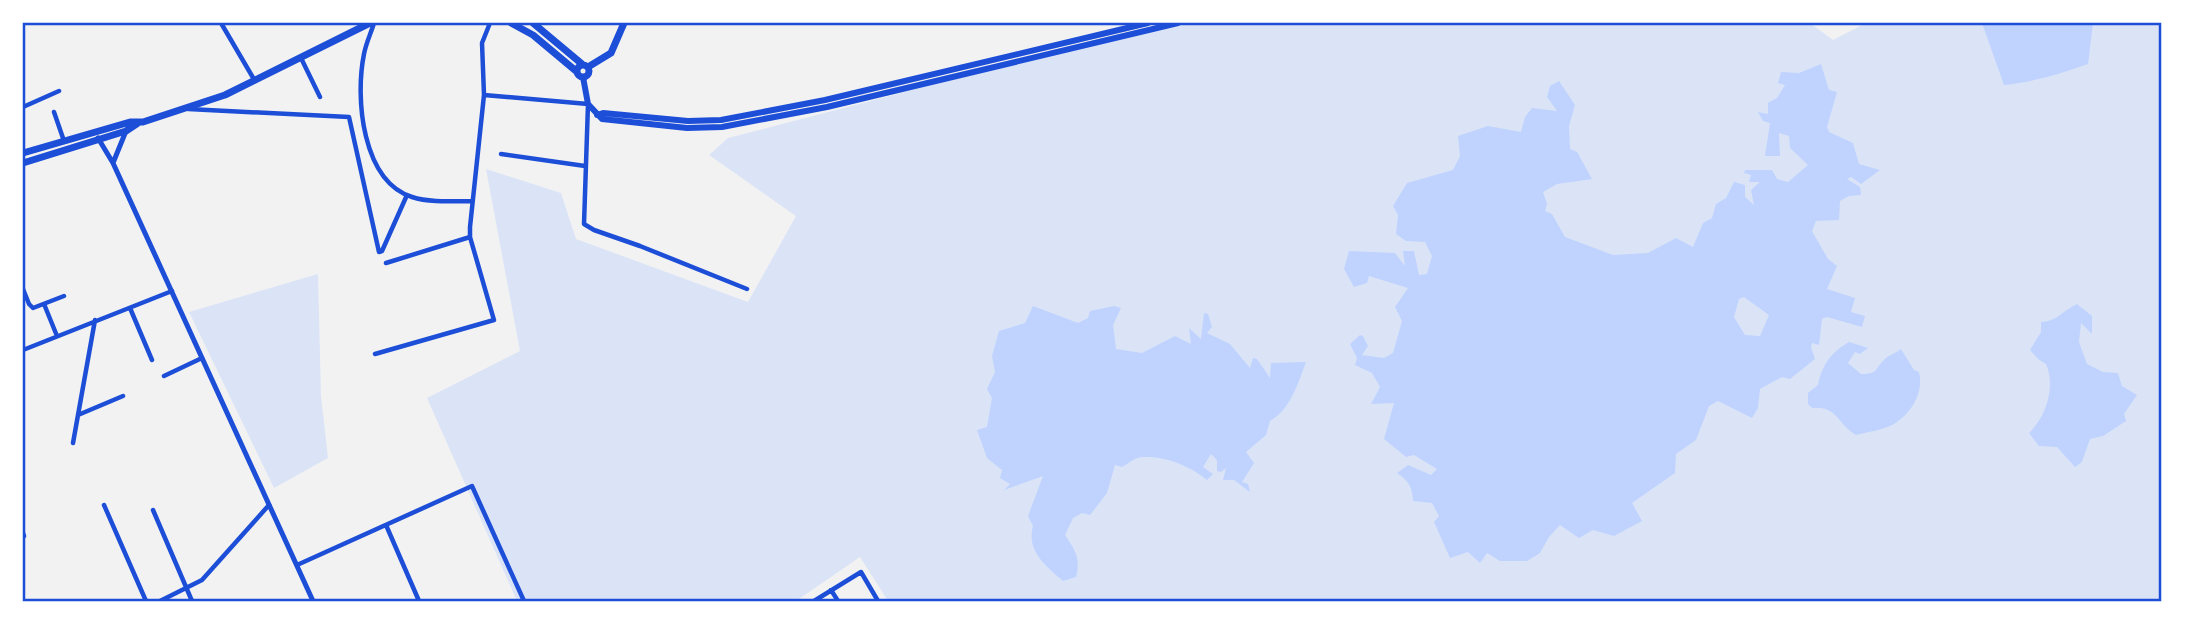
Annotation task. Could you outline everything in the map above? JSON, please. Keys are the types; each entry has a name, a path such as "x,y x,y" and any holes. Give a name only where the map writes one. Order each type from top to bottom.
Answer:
{"main road":[{"path":"23,163 97,136 213,100 255,82 372,23"},
{"path":"511,23 533,35 583,78 588,104 602,120 675,127 722,127 1082,42 1178,23"},
{"path":"533,23 585,66 589,74 583,78"},
{"path":"576,71 611,53 624,23"},
{"path":"1082,42 1148,23"},
{"path":"23,153 64,141 97,136"}],"street":[{"path":"221,23 255,82"},
{"path":"372,23 364,54 361,85 368,143 378,171 407,195 416,198 472,201"},
{"path":"375,354 494,320 470,237 484,95 482,43 490,23"},
{"path":"301,58 320,97"},
{"path":"23,107 59,91"},
{"path":"484,95 588,104 582,218 587,227 747,289"},
{"path":"183,109 349,117 379,252 382,251 407,195"},
{"path":"54,113 64,141"},
{"path":"113,163 125,127"},
{"path":"97,136 113,163 313,601"},
{"path":"501,154 585,166"},
{"path":"386,263 470,237"},
{"path":"23,289 31,307 64,296"},
{"path":"23,350 172,291"},
{"path":"44,304 57,336"},
{"path":"130,308 152,360"},
{"path":"73,443 95,320"},
{"path":"164,376 202,358"},
{"path":"78,415 123,396"},
{"path":"298,565 472,486 524,601"},
{"path":"104,505 146,601"},
{"path":"160,601 202,580 270,505"},
{"path":"153,510 192,601"},
{"path":"386,525 419,601"},
{"path":"814,601 861,572 878,601"},
{"path":"831,590 838,601"}],"shaded area":[{"path":"1170,23 1810,23 1833,40 1866,23 2162,23 2162,601 888,601 860,557 796,601 517,601 427,398 520,351 486,169 561,193 576,239 748,302 796,216 709,155 728,138"},
{"path":"318,274 321,396 328,458 274,488 189,312"}],"water":[{"path":"1982,23 2093,23 2088,64 2047,77 2004,85"},
{"path":"1821,64 1829,90 1837,92 1827,127 1829,132 1853,143 1859,164 1880,170 1861,184 1851,177 1847,179 1860,187 1861,195 1849,196 1840,201 1839,220 1816,221 1812,231 1828,259 1837,266 1827,289 1855,298 1851,312 1865,316 1862,327 1827,317 1822,319 1819,345 1812,343 1811,347 1815,359 1790,379 1782,377 1760,389 1758,408 1752,418 1718,401 1709,406 1696,440 1676,454 1675,473 1632,503 1642,521 1614,536 1593,530 1579,538 1560,525 1540,553 1527,561 1500,561 1487,553 1480,563 1468,552 1450,558 1434,522 1439,516 1432,503 1413,501 1409,485 1397,473 1408,465 1431,475 1437,469 1414,455 1406,457 1384,439 1394,403 1371,404 1380,387 1372,373 1355,365 1357,358 1350,344 1360,335 1368,346 1362,355 1384,358 1393,353 1402,321 1395,307 1408,288 1369,276 1367,283 1354,287 1344,269 1349,251 1395,253 1405,266 1403,251 1414,251 1419,275 1427,274 1432,256 1425,242 1406,241 1396,234 1398,215 1393,206 1407,183 1453,170 1460,156 1458,136 1488,126 1521,132 1525,117 1532,108 1557,111 1547,97 1550,86 1559,81 1575,105 1569,126 1570,149 1577,152 1592,179 1557,184 1543,192 1547,204 1545,211 1552,214 1565,237 1613,255 1648,253 1676,238 1693,247 1703,223 1712,218 1716,204 1726,198 1734,182 1745,185 1745,197 1754,205 1751,190 1760,182 1749,182 1751,175 1744,173 1745,170 1772,170 1777,179 1788,182 1808,165 1790,148 1789,136 1779,133 1780,156 1765,156 1770,123 1763,121 1758,112 1768,114 1768,103 1777,98 1785,85 1778,83 1781,72 1799,73","holes":["1744,297 1769,315 1760,336 1745,335 1734,317 1739,299"]},
{"path":"2077,304 2092,316 2092,334 2081,323 2079,342 2087,364 2103,372 2118,373 2122,386 2137,395 2124,414 2126,421 2103,436 2090,439 2082,462 2075,467 2057,447 2039,446 2029,433 2040,419 2048,401 2050,382 2046,364 2030,350 2041,332 2041,322 2056,318"},
{"path":"1033,306 1078,323 1088,318 1090,311 1114,306 1121,308 1113,325 1116,349 1142,353 1175,336 1191,344 1189,328 1201,339 1204,313 1208,314 1212,327 1207,333 1230,344 1250,368 1253,358 1257,359 1270,378 1271,363 1306,362 1289,403 1270,421 1266,435 1246,452 1254,463 1242,482 1248,484 1250,492 1234,480 1223,480 1226,468 1221,472 1217,471 1217,460 1211,454 1203,467 1213,474 1207,480 1185,466 1160,458 1140,457 1122,467 1115,465 1107,493 1090,515 1082,513 1073,518 1065,535 1077,559 1076,577 1063,581 1050,570 1032,543 1033,526 1028,516 1043,476 1004,490 1010,484 1000,478 1002,470 987,458 977,430 987,427 992,398 987,389 995,372 992,356 999,331 1025,323"},
{"path":"1849,342 1868,348 1860,354 1855,352 1848,363 1861,374 1874,372 1887,358 1901,349 1914,370 1919,372 1920,387 1915,401 1906,414 1894,424 1856,435 1832,412 1812,408 1808,404 1808,393 1818,385 1828,360"}]}
